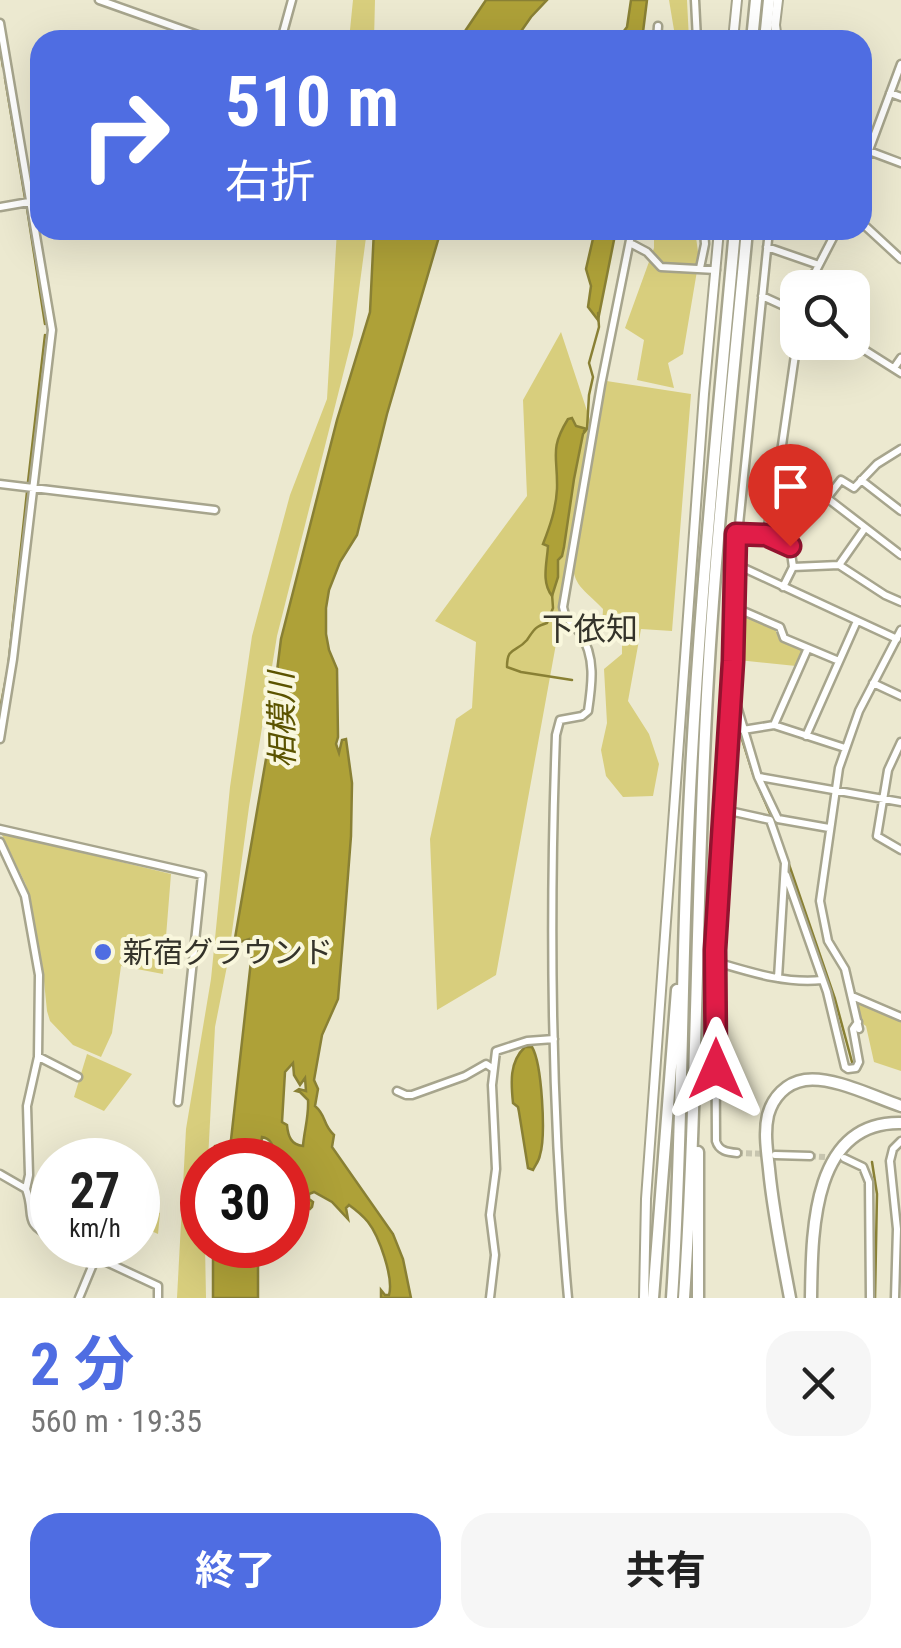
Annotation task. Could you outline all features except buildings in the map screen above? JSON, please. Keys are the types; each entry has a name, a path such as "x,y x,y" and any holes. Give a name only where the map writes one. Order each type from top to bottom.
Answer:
{"highway":[{"path":"753,30 756,0"},
{"path":"766,30 769,0"},
{"path":"654,1298 687,859 699,632 733,240"},
{"path":"684,1298 710,653 746,240"},
{"path":"672,1298 687,859"},
{"path":"695,1066 698,1298"},
{"path":"790,1298 768,1157 766,1124 775,1099 795,1082 816,1080 901,1106"},
{"path":"811,1298 815,1220 833,1162 845,1143 866,1128 901,1124"}],"street":[{"path":"99,0 184,30"},
{"path":"284,30 292,0"},
{"path":"695,0 696,30"},
{"path":"734,30 737,0"},
{"path":"776,30 778,0"},
{"path":"0,23 30,201 0,207"},
{"path":"658,26 658,30"},
{"path":"872,136 901,64"},
{"path":"890,93 901,97"},
{"path":"872,150 901,163"},
{"path":"872,232 901,259"},
{"path":"0,740 52,330 37,240"},
{"path":"568,1298 556,1132 551,870 556,734 560,720 588,711 593,666 584,638 566,619 564,607 600,385 630,240"},
{"path":"700,268 705,240"},
{"path":"644,1298 646,1199 718,240"},
{"path":"736,1152 723,1151 716,1141 715,962 731,703 736,534 768,240"},
{"path":"816,270 832,240"},
{"path":"630,243 647,252 661,267 716,270"},
{"path":"767,247 818,265"},
{"path":"762,296 780,303"},
{"path":"870,353 898,370 901,358"},
{"path":"766,535 794,360"},
{"path":"777,480 827,498 841,480 854,488 877,464 898,454"},
{"path":"861,480 901,511"},
{"path":"0,484 215,510"},
{"path":"827,498 901,555"},
{"path":"838,565 866,528"},
{"path":"736,534 766,535 790,546 793,566 784,587"},
{"path":"734,564 897,640"},
{"path":"793,566 838,565 901,602"},
{"path":"734,607 780,626 784,638 839,661"},
{"path":"806,736 857,621"},
{"path":"786,875 822,980 846,1067 856,1068 860,1062 853,1029 858,1026 852,996 845,969 828,941 820,901 844,748 858,710 901,630"},
{"path":"774,725 808,648"},
{"path":"874,683 901,696"},
{"path":"731,703 737,706 758,777 778,818 829,828"},
{"path":"743,730 774,725 844,748"},
{"path":"901,743 888,770 877,836 901,850"},
{"path":"758,777 901,802"},
{"path":"725,810 770,820 786,863 778,978"},
{"path":"0,828 202,876 178,1102"},
{"path":"0,842 24,896 39,975 38,1057 28,1106 26,1189 30,1210"},
{"path":"715,962 778,978 822,980"},
{"path":"852,996 901,1018"},
{"path":"490,1298 495,1255 490,1214 496,1170 496,1051 527,1041 555,1038"},
{"path":"38,1057 78,1077"},
{"path":"397,1091 412,1095 486,1064 493,1069"},
{"path":"896,1297 899,1229 890,1161 893,1148 901,1141"},
{"path":"775,1154 810,1156"},
{"path":"844,1158 858,1162 870,1182 870,1298"},
{"path":"0,1191 3,1176 26,1189"},
{"path":"78,1298 91,1268"},
{"path":"120,1268 158,1286 158,1298"}],"shaded area":[{"path":"353,0 375,0 374,30 350,30"},
{"path":"669,0 687,0 688,30 674,30"},
{"path":"336,240 366,240 353,335 277,636 215,1027 209,1138 186,1138 211,979 230,787 252,636 290,495 327,399"},
{"path":"654,240 696,240 699,259 683,354 668,363 674,388 637,380 644,340 625,328"},
{"path":"561,332 592,426 600,380 691,394 672,631 641,629 628,701 649,734 659,764 653,796 623,797 606,776 601,750 607,723 604,669 622,654 622,629 602,628 603,609 575,578 573,550 496,975 437,1010 430,839 456,719 472,708 476,642 435,621 527,496 523,400"},
{"path":"738,613 775,629 780,640 801,649 796,666 738,660"},
{"name":"新宿グラウンド","path":"1,833 171,874 163,974 121,966 112,1033 101,1057 73,1045 50,1021 26,885"},
{"path":"860,1003 901,1021 901,1071 874,1062 866,1026 859,1021 856,1006"},
{"path":"87,1054 132,1074 104,1111 74,1097"},
{"path":"180,1242 180,1268 205,1268 206,1298 177,1298"}],"water":[{"path":"486,0 547,0 522,30 466,30"},
{"path":"631,0 647,0 643,30 625,30"},
{"name":"相模川","path":"374,240 438,240 387,414 357,535 340,562 326,608 326,634 337,669 336,744 339,753 342,740 346,739 352,783 351,836 338,999 322,1035 314,1080 318,1089 315,1106 334,1135 332,1147 393,1234 411,1298 381,1298 381,1290 389,1295 389,1278 381,1247 368,1222 349,1205 348,1219 332,1202 310,1194 310,1138 304,1138 308,1100 296,1091 306,1091 305,1078 300,1085 293,1063 285,1072 282,1122 287,1125 290,1138 231,1138 252,952 249,939 234,944 266,759 281,639 337,420 370,312"},
{"path":"593,240 614,240 598,320 588,307 591,286 586,269"},
{"path":"572,418 576,426 587,429 552,596 546,579 548,546 543,544 556,496 556,446"},
{"path":"525,1047 532,1047 535,1056 542,1100 542,1145 533,1170 528,1168 512,1088 514,1066"},
{"path":"213,1268 258,1268 258,1298 213,1298"}],"waterway":[{"path":"0,47 3,67"},
{"path":"5,78 25,198"},
{"path":"27,208 30,227"},
{"path":"32,240 45,324"},
{"path":"584,431 593,377 589,363 599,327 598,313"},
{"path":"28,482 45,335"},
{"path":"0,709 27,492"},
{"path":"552,594 553,608 547,623 510,653 507,667 572,680"},
{"path":"735,717 772,818"},
{"path":"782,844 835,999 852,1062"},
{"path":"872,1162 877,1194 875,1298"}],"tunnel":[{"path":"737,1153 769,1154"},
{"path":"810,1156 837,1158"}],"place":[{"name":"新宿グラウンド","path":"103,952"}],"district":[{"name":"下依知","path":"590,629"}],"route":[{"path":"716,1069 715,950 733,661 736,534 766,535 790,546"}]}
